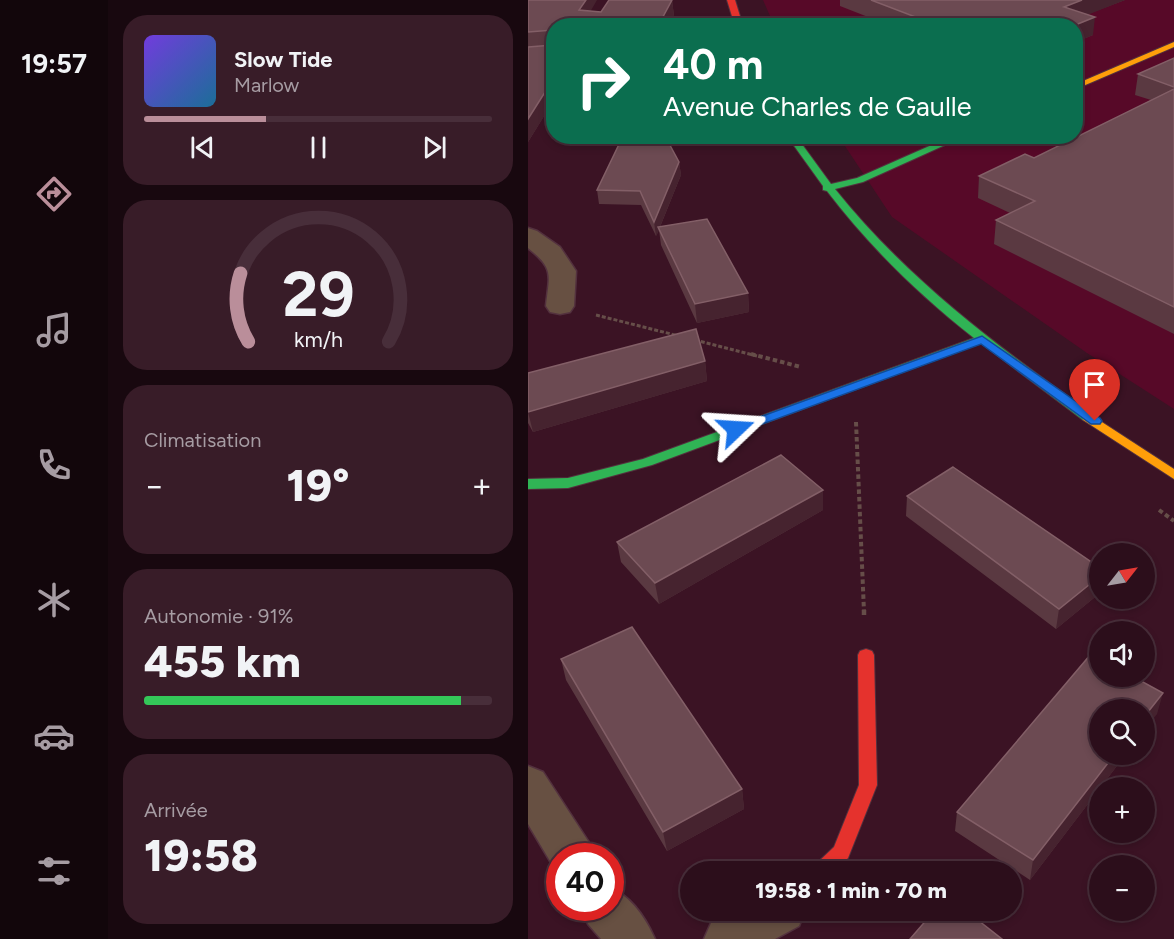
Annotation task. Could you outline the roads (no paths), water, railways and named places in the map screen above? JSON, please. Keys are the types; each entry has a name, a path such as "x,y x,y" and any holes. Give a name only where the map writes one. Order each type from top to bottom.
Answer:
{"street":[{"path":"731,0 737,18"},
{"path":"1083,84 1174,44"},
{"path":"796,144 826,188 852,220 897,267 982,339 1174,475"},
{"path":"826,188 860,180 942,144"},
{"path":"528,236 551,253 563,271 560,306"},
{"path":"528,484 568,483 647,462 982,339"},
{"path":"832,861 841,852 868,784 866,655"},
{"path":"528,785 564,843"},
{"path":"616,921 631,939"},
{"path":"728,939 762,921"}]}
